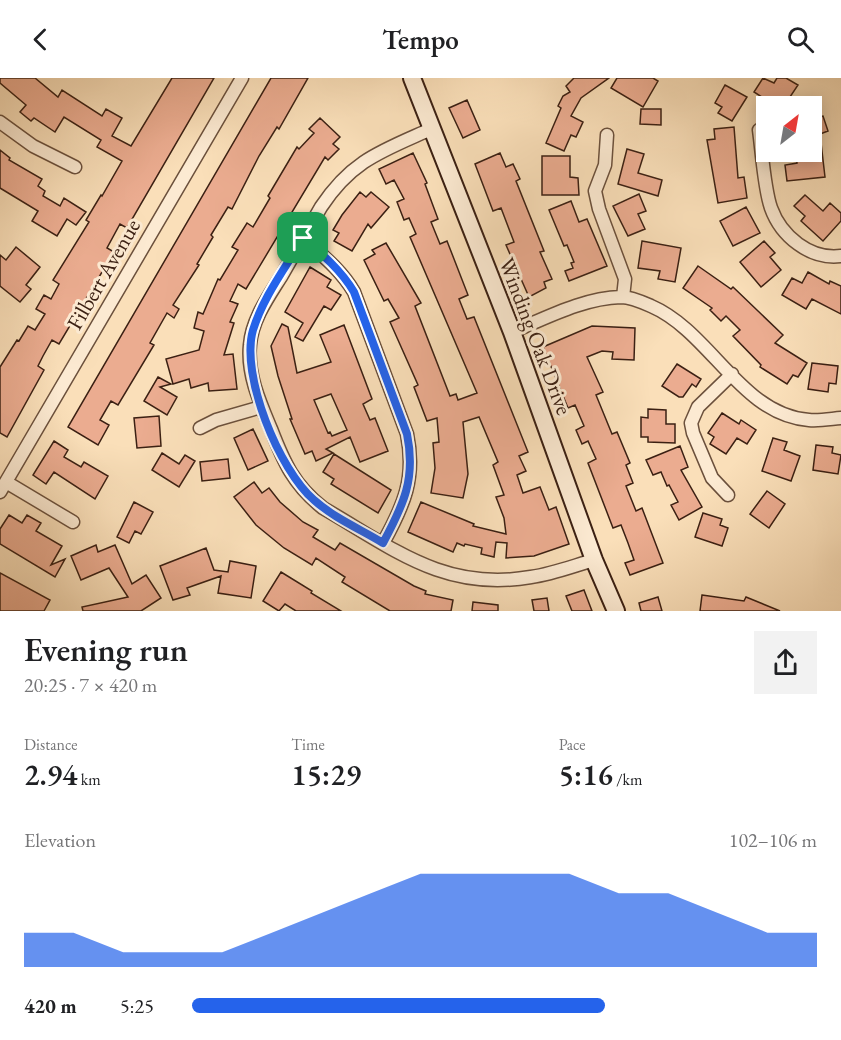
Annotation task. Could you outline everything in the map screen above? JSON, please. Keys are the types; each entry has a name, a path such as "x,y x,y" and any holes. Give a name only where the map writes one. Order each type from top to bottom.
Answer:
{"street":[{"name":"Filbert Avenue","path":"3,487 242,78"},
{"name":"Winding Oak Drive","path":"412,78 512,332 594,560 616,611"},
{"path":"0,122 33,146 75,167"},
{"path":"431,129 362,162 331,192 263,307 253,329 250,360 261,407 287,468 300,486 323,508 427,567 467,579 490,580 531,577 594,560"},
{"path":"607,135 605,165 595,191 599,209 625,279 623,297"},
{"path":"764,162 770,206 779,225 806,250 821,256 841,256"},
{"path":"303,238 335,266 354,292 407,434 411,456 410,479 403,503 383,543"},
{"path":"512,332 584,303 623,297 642,302 675,319 762,403 787,414 809,420 841,418"},
{"path":"728,495 711,478 691,423 698,407 732,374"},
{"path":"200,428 216,420 261,407"},
{"path":"3,487 73,522"}],"building":[{"path":"0,78 35,78 58,97 62,90 102,116 106,109 122,118 112,136 131,146 172,78 214,78 127,228 120,224 107,248 114,252 59,344 52,340 38,366 44,370 7,437 0,433 0,367 28,326 35,330 45,314 36,309 44,295 51,299 59,284 53,280 89,222 86,220 122,161 97,147 101,140 64,117 55,132 34,118 31,121 20,112 26,105 0,83"},
{"path":"271,78 308,78 279,129 277,127 259,156 232,209 228,207 211,235 213,237 197,264 199,265 173,305 179,309 174,318 167,313 150,343 154,345 118,405 111,401 100,420 109,425 98,445 68,427"},
{"path":"574,78 609,78 581,98 571,116 583,122 576,137 571,135 564,151 546,143 561,108 558,106 563,96 570,92 566,86"},
{"path":"617,78 653,78 658,81 643,107 611,88"},
{"path":"763,78 774,83 777,78 786,78 798,85 791,96 760,96 754,92"},
{"path":"725,85 747,97 732,121 718,113 722,107 715,103"},
{"path":"467,100 480,130 463,138 449,108"},
{"path":"641,109 661,109 661,125 640,124"},
{"path":"822,116 823,116 828,131 822,133"},
{"path":"320,118 340,137 333,144 339,149 328,160 325,157 246,289 238,284 230,301 238,304 230,322 234,323 224,355 233,354 237,389 209,391 208,383 191,388 189,379 173,384 166,359 199,350 204,331 194,328 198,312 203,314 218,279 220,280 238,250 232,247 247,223 253,227 297,147 299,149 314,133 309,129"},
{"path":"734,127 738,178 744,177 747,198 718,203 707,140 715,139 714,129"},
{"path":"627,149 644,154 638,173 662,180 658,196 618,184"},
{"path":"0,150 10,158 9,160 42,179 38,186 45,191 43,196 60,206 64,198 86,212 76,225 67,219 57,236 32,221 38,211 0,188"},
{"path":"822,151 825,177 787,181 785,165 822,162"},
{"path":"413,153 427,183 425,184 438,219 431,222 440,244 447,241 468,295 459,299 467,319 474,317 528,452 519,456 526,471 517,475 523,493 540,487 549,510 556,507 569,544 534,556 506,558 507,543 496,542 494,557 481,554 482,548 457,543 453,552 408,532 421,502 474,524 473,526 506,534 504,518 496,497 504,495 493,465 498,462 479,417 463,422 468,474 463,498 431,493 435,468 433,443 439,442 437,418 427,421 414,387 418,385 390,322 399,318 388,299 384,301 364,260 375,254 372,250 386,243 421,303 415,306 450,396 456,394 458,400 477,393 410,237 416,234 409,218 404,220 397,202 404,199 394,180 386,184 379,169"},
{"path":"500,153 506,167 513,164 520,179 516,181 544,251 540,252 552,279 544,282 546,288 529,297 506,245 514,242 501,208 493,211 475,164"},
{"path":"542,156 570,156 570,177 578,178 579,195 542,195"},
{"path":"360,192 366,197 371,192 389,207 371,228 368,224 352,251 334,241 339,233 333,230"},
{"path":"639,194 646,211 638,214 645,229 628,236 613,206"},
{"path":"805,195 823,211 830,203 841,213 841,221 823,241 801,221 805,216 794,206"},
{"path":"571,201 579,222 587,219 607,266 569,281 565,271 573,268 571,263 574,262 567,245 564,246 549,210"},
{"path":"746,207 760,233 733,246 720,221"},
{"path":"642,241 681,248 675,282 658,279 660,271 638,268"},
{"path":"764,241 775,253 770,257 781,270 761,287 740,262"},
{"path":"16,247 40,267 26,285 31,289 20,302 0,286 0,255 6,260"},
{"path":"698,266 731,289 733,287 783,335 775,343 807,363 798,377 793,375 787,384 760,367 761,365 733,336 740,330 726,316 721,321 710,310 712,308 683,288"},
{"path":"310,267 331,280 327,287 341,295 331,310 324,306 303,341 295,337 303,323 285,312"},
{"path":"808,272 829,284 830,281 841,286 841,314 812,299 806,309 782,295 792,278 802,283"},
{"path":"282,324 288,327 297,373 331,362 320,335 344,325 372,399 363,404 370,420 375,418 388,451 360,462 350,437 326,449 333,453 316,461 312,451 305,454 290,419 292,419 271,346","holes":["331,394 347,430 332,436 330,432 328,433 314,400"]},
{"path":"592,326 635,328 634,360 612,359 613,352 602,351 587,357 603,392 596,395 612,434 617,432 630,463 626,465 633,483 626,486 636,511 642,508 663,563 630,575 625,563 634,560 628,543 621,525 613,528 588,463 596,459 588,441 582,444 576,430 584,426 575,405 568,408 543,347"},
{"path":"812,363 838,366 836,384 829,383 828,392 808,389"},
{"path":"677,364 701,379 696,387 692,384 683,397 679,397 662,386"},
{"path":"158,377 171,384 160,387 177,397 167,415 144,401"},
{"path":"648,409 666,410 666,424 675,424 675,443 648,442 648,437 641,437 641,417 648,418"},
{"path":"722,413 739,424 741,420 756,430 747,444 737,438 726,454 710,444 714,437 708,433"},
{"path":"159,416 161,446 137,448 134,418"},
{"path":"253,429 268,461 248,470 234,438"},
{"path":"773,438 787,442 784,450 800,456 791,481 762,471"},
{"path":"54,441 68,450 64,457 81,467 84,462 108,476 95,499 54,472 46,484 33,475"},
{"path":"816,445 833,447 832,453 841,455 838,474 813,470"},
{"path":"680,446 688,467 681,470 702,507 679,520 671,505 678,502 669,485 667,486 661,472 653,475 646,460"},
{"path":"162,453 179,464 185,455 195,461 179,487 152,470"},
{"path":"334,454 391,490 378,513 331,484 334,479 323,472"},
{"path":"228,459 230,478 202,481 200,462"},
{"path":"254,482 262,493 269,488 280,502 303,522 318,530 313,537 335,550 340,543 426,591 425,594 453,600 451,611 390,611 342,582 345,577 316,558 312,565 284,548 256,525 234,497"},
{"path":"767,491 785,504 769,528 750,514"},
{"path":"134,502 153,512 141,534 135,531 129,543 117,537"},
{"path":"703,513 722,519 720,525 728,528 722,546 695,537"},
{"path":"9,515 22,523 27,515 41,523 36,531 62,546 51,565 65,559 55,577 0,544 0,529"},
{"path":"96,545 98,552 115,545 132,584 146,575 161,598 141,611 83,611 82,607 128,597 109,568 81,580 71,556"},
{"path":"206,548 214,570 228,572 230,561 256,566 251,598 218,593 221,576 187,588 190,595 173,600 160,566"},
{"path":"281,572 341,611 296,611 285,604 279,611 263,601"},
{"path":"0,573 50,600 44,611 0,611"},
{"path":"584,590 592,611 572,611 566,596"},
{"path":"702,595 744,601 746,597 780,611 700,611"},
{"path":"658,597 662,611 641,611 639,603"},
{"path":"547,598 549,611 534,611 532,600"},
{"path":"473,602 498,605 498,611 472,611"}],"route":[{"path":"303,238 335,266 354,292 407,434 411,456 410,479 403,503 383,543 323,508 294,479 261,407 252,376 250,345 253,329 263,307 303,238"}]}
